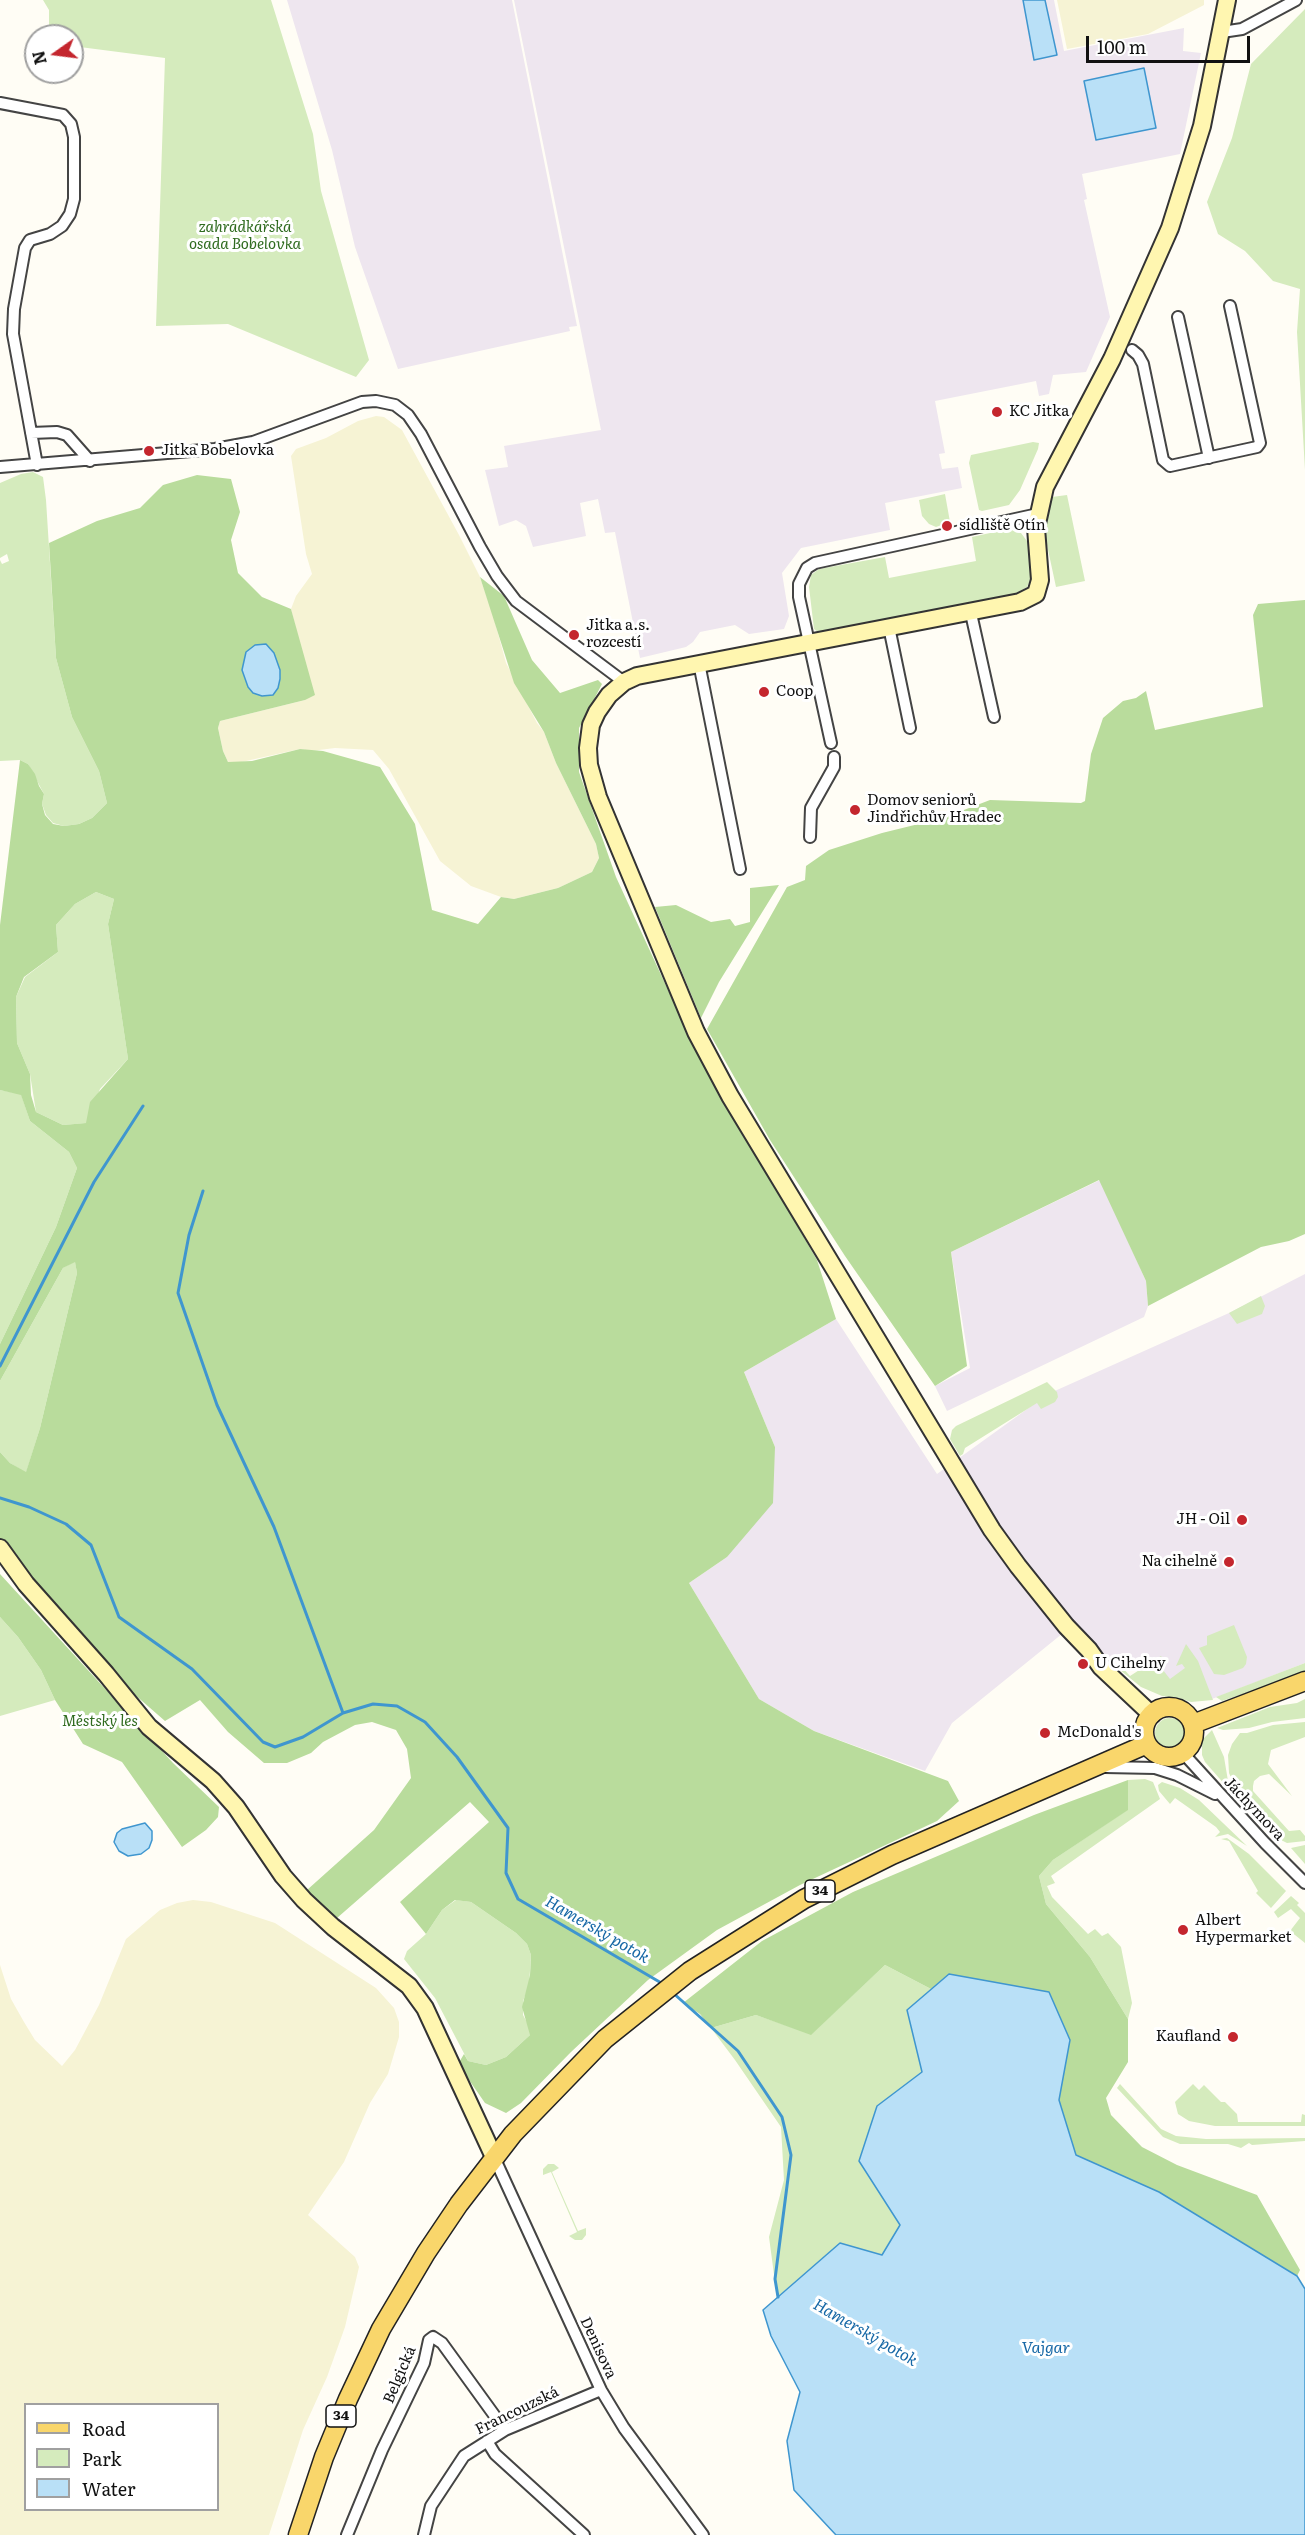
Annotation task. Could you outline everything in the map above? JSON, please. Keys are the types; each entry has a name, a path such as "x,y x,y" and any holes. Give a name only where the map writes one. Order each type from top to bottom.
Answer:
{"main road":[{"path":"1193,1724 1305,1681"},
{"path":"1164,1708 1185,1712 1193,1724 1193,1740 1183,1753 1170,1757 1163,1756 1156,1754 1147,1743 1145,1725 1152,1715 1164,1708"},
{"name":"34","path":"298,2535 336,2426 381,2329 442,2228 494,2157 575,2068 645,2006 690,1971 772,1918 855,1873 1147,1743"}],"street":[{"path":"1152,1715 1101,1667 1018,1566 992,1530 730,1096 696,1032 598,797 589,765 588,748 594,719 609,695 624,682 638,676 1020,602 1036,594 1040,580 1036,540 1038,514 1045,487 1112,359 1170,228 1202,126 1227,0"},
{"path":"1222,32 1242,29 1296,0"},
{"path":"0,103 63,115 71,124 74,137 74,199 70,214 62,225 50,234 30,240 25,248 14,309 13,334 37,465"},
{"path":"1132,350 1143,364 1163,460 1170,466 1257,447 1260,443 1230,306"},
{"path":"1178,317 1209,458"},
{"path":"0,467 90,461 235,446 362,402 376,401 395,405 408,415 422,434 480,547 497,576 516,601 624,682"},
{"path":"31,433 57,432 67,435 90,461"},
{"path":"831,743 799,597 799,584 807,568 815,563 1038,514"},
{"path":"972,618 993,717"},
{"path":"890,627 910,728"},
{"path":"699,663 740,869"},
{"path":"810,837 811,808 834,767 834,757"},
{"path":"0,1548 26,1584 106,1674 148,1726 213,1781 236,1808 283,1876 304,1900 333,1927 409,1986 425,2008 494,2157"},
{"name":"Jáchymova","path":"1183,1753 1305,1883"},
{"path":"1095,1767 1155,1768 1188,1780 1223,1798"},
{"name":"Denisova","path":"494,2157 601,2390 624,2428 703,2535"},
{"name":"Belgická","path":"347,2535 382,2450 424,2363 429,2340 433,2337 442,2343 505,2430"},
{"name":"Francouzská","path":"424,2535 431,2506 464,2456 505,2430 601,2390"},
{"path":"487,2441 495,2454 584,2535"}],"shaded area":[{"path":"287,0 512,0 577,326 569,327 570,331 398,369 355,247 332,150"},
{"path":"514,0 1054,0 1064,51 1184,28 1183,51 1201,53 1180,154 1082,174 1087,199 1084,200 1110,317 1086,372 1053,375 1049,394 1039,396 1036,381 935,401 945,453 939,454 942,469 958,467 962,488 885,503 890,530 801,548 782,573 789,616 784,629 749,634 735,625 700,632 686,647 640,658 615,532 605,533 598,499 580,503 586,536 533,547 526,526 516,520 499,526 485,470 508,467 504,446 601,430"},
{"path":"1057,0 1204,0 1204,5 1148,34 1067,49"},
{"path":"376,416 384,417 402,430 459,535 480,577 506,663 544,732 556,763 596,844 599,858 592,872 558,888 514,899 501,897 471,886 440,861 389,769 373,750 335,748 311,751 300,749 237,763 228,762 223,751 218,728 220,721 305,700 299,641 291,609 296,596 312,574 306,554 291,456 296,449 326,438 358,421"},
{"path":"1100,1180 1146,1281 1148,1306 1144,1317 947,1411 935,1386 970,1368 951,1252"},
{"name":"U Cihelny","path":"1305,1274 1305,1663 1212,1699 1166,1692 1124,1657 1110,1665 1073,1625 952,1723 925,1771 814,1731 759,1699 689,1583 727,1557 775,1447 744,1372 836,1319 937,1474 1048,1394 1229,1313"},
{"path":"193,1900 211,1902 275,1923 376,1988 394,2008 399,2022 399,2037 388,2074 370,2103 344,2162 308,2215 355,2257 359,2267 345,2327 327,2377 303,2430 269,2535 0,2535 0,1965 11,1999 35,2040 62,2066 75,2050 99,2005 126,1939 160,1910"}],"green space":[{"name":"zahrádkářská osada Bobelovka","path":"43,0 271,0 313,134 321,191 369,360 356,377 228,324 156,326 165,58 84,48 84,24 49,24 49,10"},
{"path":"1305,9 1305,470 1297,332 1300,289 1273,281 1245,251 1218,234 1207,202 1232,138 1251,64"},
{"path":"1033,442 1039,443 1038,449 1020,490 1009,505 979,510 969,463 971,455"},
{"path":"33,472 43,477 46,500 56,658 72,717 99,771 107,803 92,818 79,824 64,826 53,823 46,815 42,804 44,794 28,764 20,760 0,761 0,560 2,564 9,561 7,554 0,558 0,483 21,474"},
{"path":"197,475 231,479 240,512 231,540 238,573 262,597 291,609 315,695 305,700 220,721 218,728 228,762 252,761 300,749 323,751 380,767 415,824 432,910 478,924 501,897 514,899 558,888 592,872 599,858 596,844 556,763 544,732 514,683 480,577 504,596 532,660 560,693 598,680 602,684 579,728 579,772 616,877 697,1053 817,1260 836,1319 744,1372 775,1447 773,1503 727,1557 689,1583 759,1699 814,1731 948,1781 959,1801 937,1821 800,1885 717,1930 648,1980 571,2052 521,2103 506,2113 485,2103 458,2064 464,2054 468,2061 486,2065 506,2057 530,2035 522,2007 530,1975 531,1955 527,1944 516,1933 471,1902 455,1900 442,1910 426,1934 400,1902 489,1822 470,1802 337,1918 307,1890 374,1830 411,1778 407,1749 396,1730 372,1722 355,1725 323,1742 311,1753 287,1763 264,1763 228,1732 200,1700 165,1721 118,1680 0,1545 0,1452 10,1463 26,1472 40,1428 77,1273 75,1262 63,1268 0,1381 0,1344 56,1227 77,1168 69,1152 30,1121 21,1095 0,1090 0,925 20,760 28,764 35,774 44,794 42,804 45,815 53,824 64,826 79,824 92,818 107,803 99,771 72,717 56,658 49,543 97,521 140,508 163,485","holes":["96,892 114,899 108,924 128,1059 90,1102 86,1123 63,1125 36,1112 31,1095 30,1074 17,1043 16,997 24,977 58,952 56,925 75,904"]},
{"path":"945,494 950,522 936,527 929,524 922,516 919,500"},
{"path":"1067,495 1085,581 1056,587 1044,531 1052,497"},
{"path":"1008,529 1021,533 1030,545 1034,571 1027,587 1012,596 821,634 814,629 809,587 811,575 819,569 885,557 889,578 976,561 972,537"},
{"path":"1305,600 1305,1234 1289,1241 1261,1247 1148,1306 1146,1281 1099,1180 951,1252 967,1366 935,1386 845,1256 770,1140 707,1029 787,887 805,880 806,866 829,850 882,833 943,818 990,800 1081,803 1085,801 1091,754 1103,718 1123,701 1136,698 1146,691 1155,730 1263,707 1253,615 1258,604"},
{"path":"779,885 719,982 701,1018 655,907 676,905 711,922 730,919 735,926 750,922 750,888"},
{"path":"96,892 114,899 108,924 128,1059 100,1089 87,1123 63,1125 36,1112 30,1074 17,1043 16,997 25,977 58,952 56,925 75,904"},
{"path":"0,1090 21,1094 30,1121 69,1152 77,1168 56,1227 0,1344"},
{"path":"75,1261 77,1273 40,1428 26,1473 10,1463 0,1452 0,1381 63,1268"},
{"path":"1261,1296 1265,1306 1262,1314 1237,1324 1229,1313"},
{"path":"1047,1382 1057,1392 1058,1397 1055,1402 1041,1409 1037,1403 965,1448 960,1456 950,1439 952,1430 956,1426"},
{"name":"Městský les","path":"0,1574 173,1763 219,1807 218,1817 206,1830 182,1847 122,1762 83,1744 55,1700 41,1670 18,1637 0,1617"},
{"path":"0,1617 18,1637 41,1670 55,1700 0,1716"},
{"path":"1234,1625 1247,1657 1246,1664 1243,1668 1224,1675 1214,1674 1199,1648 1207,1645 1207,1636"},
{"path":"1186,1644 1198,1661 1213,1700 1191,1702 1162,1696 1141,1687 1120,1670 1122,1667 1130,1676 1161,1656 1164,1661 1159,1665 1170,1679 1185,1668 1182,1664 1176,1666"},
{"path":"1305,1663 1305,1673 1222,1701 1216,1697"},
{"path":"1305,1699 1305,1718 1272,1722 1249,1728 1223,1730 1217,1728 1270,1707 1297,1703"},
{"path":"1170,1718 1181,1722 1185,1733 1181,1744 1170,1748 1159,1744 1155,1733 1159,1722"},
{"path":"1305,1722 1305,1737 1271,1750 1268,1764 1292,1796 1269,1774 1260,1776 1254,1781 1253,1786 1253,1791 1289,1831 1300,1830 1305,1836 1305,1841 1287,1843 1281,1840 1238,1793 1229,1773 1228,1755 1240,1733 1273,1725"},
{"path":"1212,1730 1224,1757 1228,1781 1240,1802 1205,1762 1202,1755 1202,1740"},
{"path":"1145,1779 1153,1782 1160,1799 1051,1876 1055,1883 1047,1886 1052,1897 1088,1934 1095,1929 1102,1936 1108,1933 1121,1947 1132,2003 1128,2019 1090,1957 1046,1904 1039,1876 1053,1860 1127,1810 1128,1780"},
{"path":"1128,1780 1128,1810 1053,1860 1039,1876 1046,1904 1090,1957 1128,2019 1128,2062 1106,2098 1111,2115 1142,2147 1177,2165 1257,2195 1300,2270 1297,2276 1159,2192 1076,2155 1059,2100 1070,2040 949,1974 931,1989 885,1965 811,2035 756,2015 711,2028 700,2014 683,2003 762,1941 853,1892 1034,1815"},
{"path":"1162,1782 1180,1788 1199,1800 1247,1846 1228,1834 1215,1837 1220,1832 1216,1827 1175,1798 1170,1804 1159,1791 1158,1785"},
{"path":"1227,1838 1249,1854 1286,1891 1271,1908 1256,1893 1258,1891 1229,1841 1221,1839"},
{"path":"1305,1845 1305,1864 1291,1848"},
{"path":"1291,1896 1305,1913 1305,1943 1290,1931 1300,1918 1291,1909 1278,1918 1274,1912"},
{"path":"456,1900 471,1902 516,1933 527,1944 531,1955 529,1986 523,2001 523,2015 530,2028 530,2035 506,2057 486,2065 468,2061 435,1998 404,1959 407,1951 426,1934 442,1910"},
{"path":"885,1965 931,1989 907,2010 922,2072 877,2106 859,2161 901,2225 882,2255 840,2243 777,2297 769,2237 784,2180 781,2127 711,2028 756,2015 811,2034"},
{"path":"1120,2084 1161,2129 1176,2136 1206,2139 1305,2138 1305,2141 1252,2145 1249,2143 1241,2148 1228,2144 1180,2144 1163,2137 1117,2088"},
{"path":"1193,2084 1199,2090 1204,2085 1221,2102 1225,2102 1237,2114 1238,2122 1301,2122 1302,2114 1305,2115 1305,2126 1215,2126 1189,2121 1178,2114 1175,2102"},
{"path":"548,2164 554,2164 559,2168 552,2172 578,2231 586,2228 586,2235 582,2240 575,2240 569,2236 577,2232 551,2172 543,2175 543,2169"}],"water":[{"path":"1023,0 1045,0 1057,55 1034,60"},
{"path":"1144,68 1156,128 1096,140 1084,81"},
{"path":"266,644 274,653 280,670 280,679 273,695 262,696 253,693 248,687 242,670 246,652 255,645"},
{"path":"145,1823 152,1831 149,1848 141,1854 128,1856 119,1851 114,1842 117,1833 122,1829"},
{"name":"Vajgar","path":"949,1974 1049,1992 1070,2040 1059,2100 1076,2155 1159,2192 1297,2276 1305,2289 1305,2535 836,2535 794,2490 787,2441 800,2392 771,2336 763,2310 840,2243 882,2255 900,2225 859,2161 877,2106 922,2072 907,2010"}],"waterway":[{"path":"0,1366 94,1182 143,1106"},
{"path":"203,1191 189,1235 178,1293 217,1405 274,1527 343,1713"},
{"name":"Hamerský potok","path":"0,1498 29,1507 66,1524 91,1545 119,1617 192,1669 263,1742 275,1747 303,1737 343,1713 373,1704 397,1706 425,1722 457,1757 508,1828 506,1873 518,1899 663,1984"},
{"name":"Hamerský potok","path":"672,1992 738,2051 782,2117 791,2155 775,2279 778,2297"}],"place":[{"name":"KC Jitka","path":"997,412"},
{"name":"Jitka Bobelovka","path":"149,451"},
{"name":"sídliště Otín","path":"947,526"},
{"name":"Jitka a.s. rozcestí","path":"574,635"},
{"name":"Coop","path":"764,692"},
{"name":"Domov seniorů Jindřichův Hradec","path":"855,810"},
{"name":"JH - Oil","path":"1242,1520"},
{"name":"Na cihelně","path":"1229,1562"},
{"name":"U Cihelny","path":"1083,1664"},
{"name":"McDonald's","path":"1045,1733"},
{"name":"Albert Hypermarket","path":"1183,1930"},
{"name":"Kaufland","path":"1233,2037"}]}
